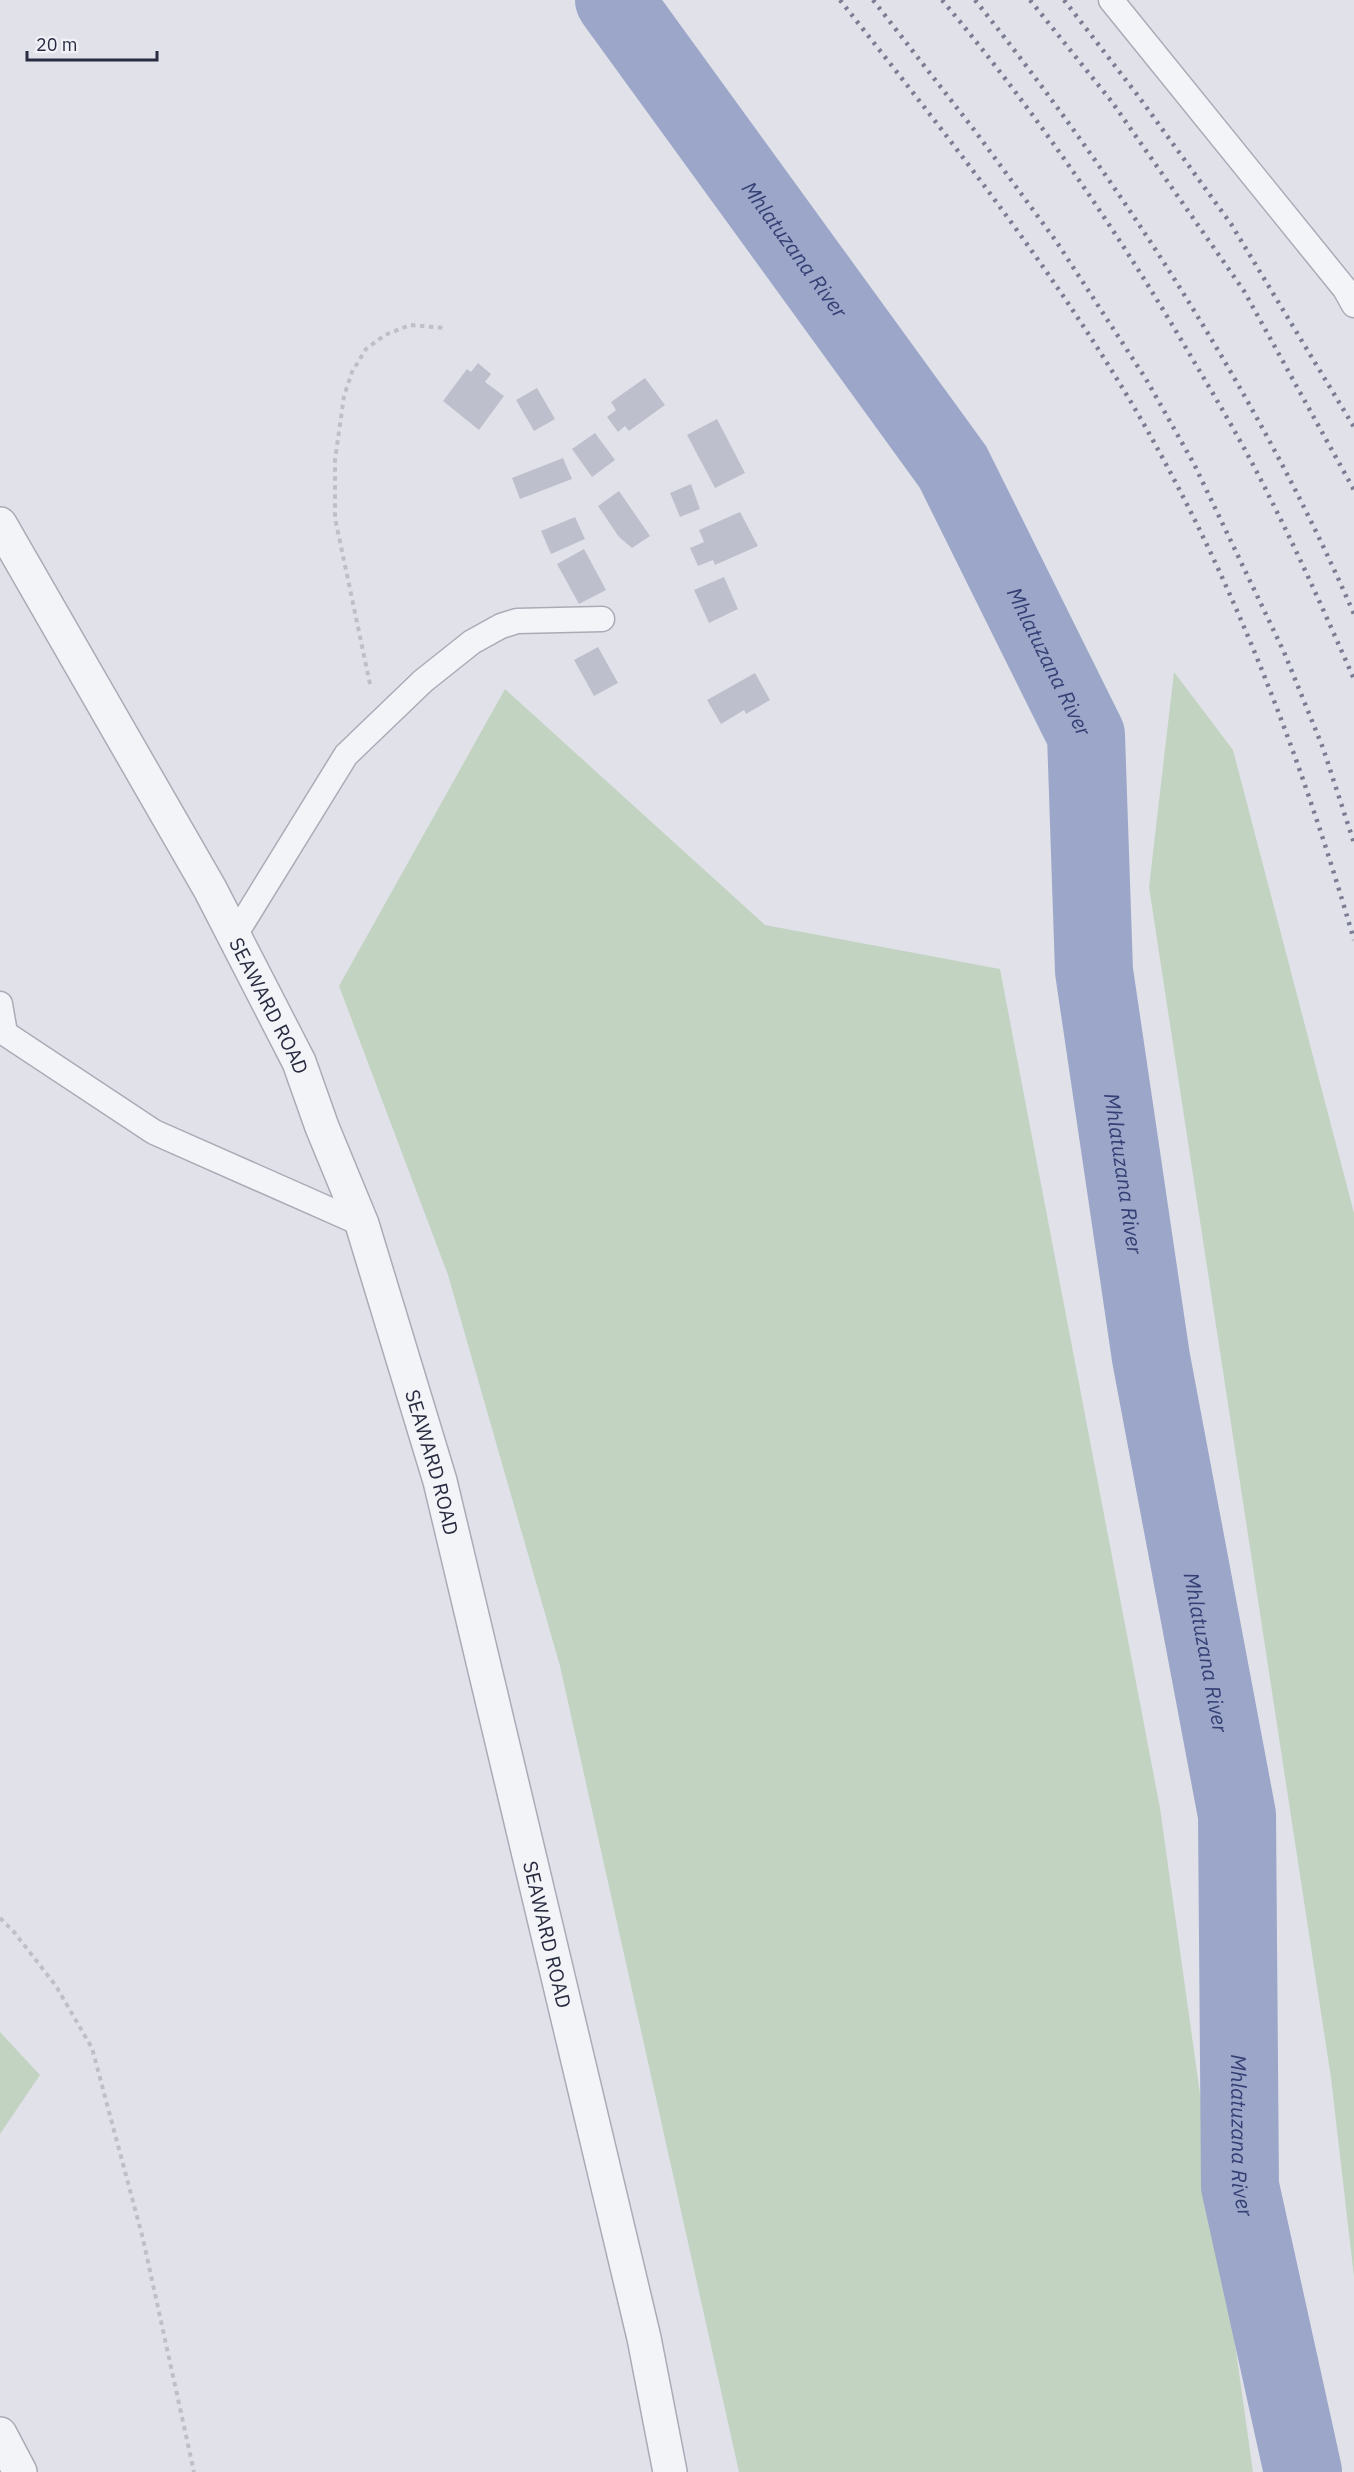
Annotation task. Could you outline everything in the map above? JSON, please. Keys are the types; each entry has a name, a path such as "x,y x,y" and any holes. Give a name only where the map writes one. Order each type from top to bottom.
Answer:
{"street":[{"name":"SEAWARD ROAD","path":"0,524 235,935 299,1062 322,1127 362,1224 440,1480 644,2337 670,2472"},
{"path":"0,2434 20,2472"}],"lane":[{"path":"1111,0 1226,139 1345,289 1354,305"},
{"path":"235,935 346,755 423,681 472,642 501,626 517,621 602,619"},
{"path":"0,1004 3,1032 154,1131 362,1224"}],"path":[{"path":"375,725 367,666 335,518 334,460 345,396 352,372 366,349 385,335 410,325 444,328"},
{"path":"0,1918 14,1932 56,1986 92,2048 143,2240 194,2472"}],"green space":[{"path":"1174,672 1233,750 1354,1213 1354,2277 1331,2078 1149,887"},
{"path":"505,689 765,925 1000,969 1160,1808 1253,2472 739,2472 560,1666 448,1275 339,986"},
{"path":"0,2032 40,2075 0,2134"}],"building":[{"path":"478,363 491,374 485,382 504,396 479,430 443,401 467,369 471,372"},
{"path":"645,378 665,405 629,431 625,426 618,432 607,417 616,410 611,402"},
{"path":"537,388 555,419 534,431 516,400"},
{"path":"717,419 745,473 715,488 687,435"},
{"path":"595,433 615,460 592,477 572,449"},
{"path":"563,458 572,479 520,499 512,478"},
{"path":"691,484 700,509 680,517 670,493"},
{"path":"619,491 650,536 632,548 619,537 598,506"},
{"path":"740,512 758,546 715,565 713,560 698,566 690,548 704,542 699,530"},
{"path":"575,517 585,539 551,554 541,531"},
{"path":"584,549 606,590 579,604 557,564"},
{"path":"724,577 738,609 709,623 694,590"},
{"path":"598,647 618,683 594,696 574,660"},
{"path":"755,673 770,700 746,714 744,710 721,724 707,700"}],"waterway":[{"name":"Mhlatuzana River","path":"614,0 953,467 1086,735 1094,971 1151,1358 1237,1815 1240,2186 1303,2472"}],"railway":[{"path":"840,0 1034,253 1105,359 1173,477 1235,605 1288,737 1354,940"},
{"path":"873,0 975,131 1056,241 1146,379 1194,464 1284,652 1323,748 1354,843"},
{"path":"942,0 977,42 1075,174 1165,313 1261,480 1303,565 1354,679"},
{"path":"975,0 1083,143 1135,218 1184,295 1232,373 1276,453 1317,533 1354,614"},
{"path":"1030,0 1112,102 1244,291 1354,490"},
{"path":"1064,0 1139,97 1231,224 1354,427"}]}
